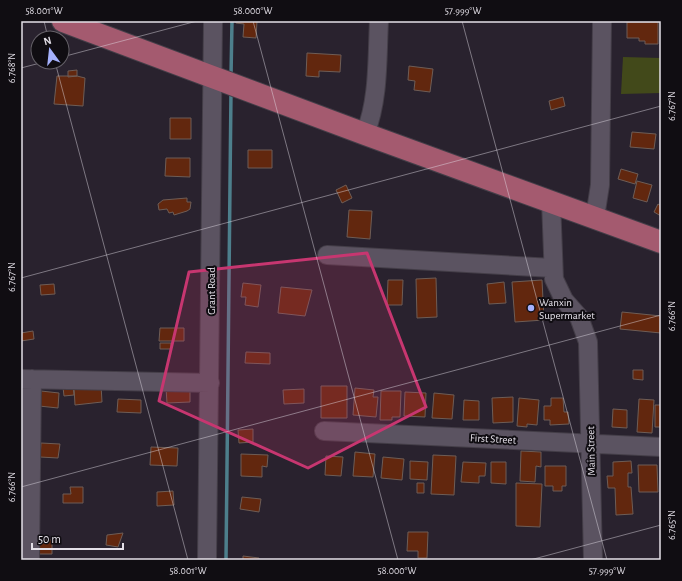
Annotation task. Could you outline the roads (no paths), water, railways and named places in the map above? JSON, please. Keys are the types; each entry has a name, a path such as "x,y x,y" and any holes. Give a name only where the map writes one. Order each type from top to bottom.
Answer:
{"main road":[{"path":"64,21 212,78 367,129 552,201 594,204 661,242"}],"street":[{"name":"Grant Road","path":"207,560 213,21"},
{"path":"367,129 375,100 379,21"},
{"path":"594,204 602,21"},
{"name":"Main Street","path":"552,201 554,279 564,300 580,317 588,342 593,560"},
{"path":"327,255 553,268"},
{"path":"30,560 26,379 210,383"},
{"name":"First Street","path":"324,432 661,447"}],"waterway":[{"path":"231,76 232,21"},
{"path":"226,560 231,92"}],"place":[{"name":"Wanxin Supermarket","path":"531,308"}]}
